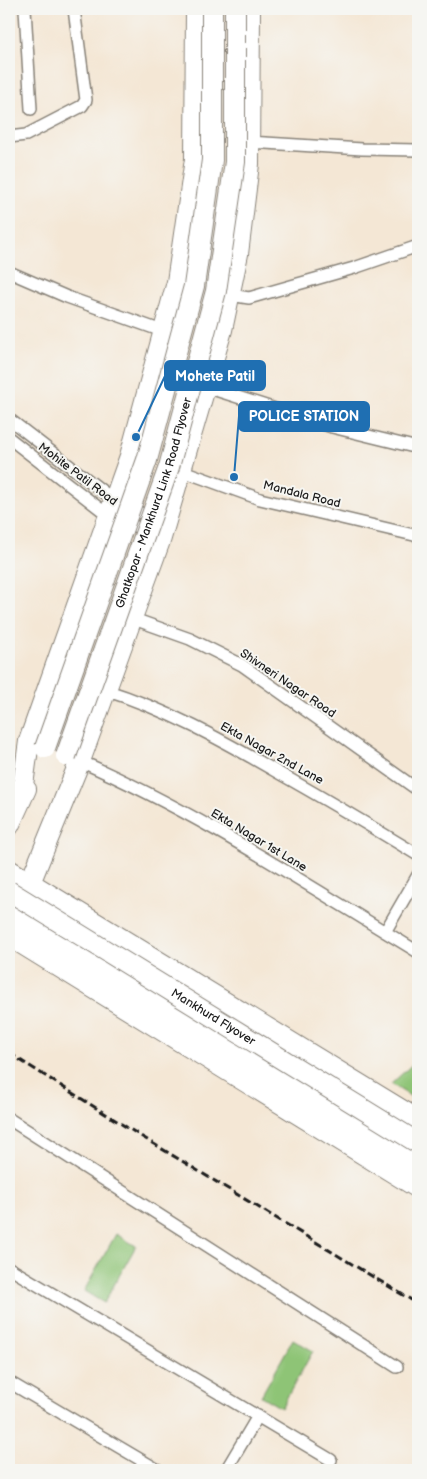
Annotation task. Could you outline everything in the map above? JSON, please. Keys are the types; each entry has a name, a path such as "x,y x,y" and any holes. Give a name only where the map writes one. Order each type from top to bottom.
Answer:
{"highway":[{"path":"21,800 29,741 130,456 165,332 184,244 195,159 196,9"},
{"name":"Ghatkopar - Mankhurd Link Road Flyover","path":"9,826 45,748 147,460 194,286 212,160 212,9"},
{"path":"73,758 105,690 163,531 183,471 230,294 243,213 249,142 245,9"},
{"name":"Ghatkopar - Mankhurd Link Road Flyover","path":"9,908 30,883 46,848 73,758 169,467 216,291 234,162 245,9"},
{"path":"9,870 418,1120"},
{"name":"Mankhurd Flyover","path":"9,891 418,1143"},
{"name":"Mankhurd Flyover","path":"9,914 418,1165"},
{"path":"9,936 418,1188"}],"street":[{"path":"24,9 31,109"},
{"path":"9,137 26,135 82,106 86,100 74,9"},
{"path":"227,9 245,9"},
{"path":"249,142 362,149 418,150"},
{"path":"230,294 249,298 354,268 418,246"},
{"path":"9,272 75,300 165,332"},
{"path":"206,387 332,427 418,448"},
{"path":"9,419 111,508 163,531"},
{"name":"Mohite Patil Road","path":"9,438 111,508 163,531"},
{"name":"Mandala Road","path":"183,471 260,499 418,536"},
{"name":"Shivneri Nagar Road","path":"131,618 190,639 242,665 418,790"},
{"name":"Ekta Nagar 2nd Lane","path":"105,690 136,700 203,731 327,799 418,856"},
{"name":"Ekta Nagar 1st Lane","path":"73,758 129,782 218,830 418,952"},
{"path":"384,932 418,875"},
{"path":"9,1119 398,1367"},
{"path":"9,1268 332,1460"},
{"path":"9,1382 158,1470"},
{"path":"226,1470 258,1416"}],"green space":[{"path":"418,1059 418,1101 391,1084"},
{"path":"116,1234 136,1246 104,1303 84,1291"},
{"path":"293,1339 313,1351 281,1408 261,1396"}],"railway":[{"path":"9,1053 139,1135 418,1304"}],"place":[{"name":"Mohete Patil","path":"136,437"},
{"name":"POLICE STATION","path":"234,477"}]}
